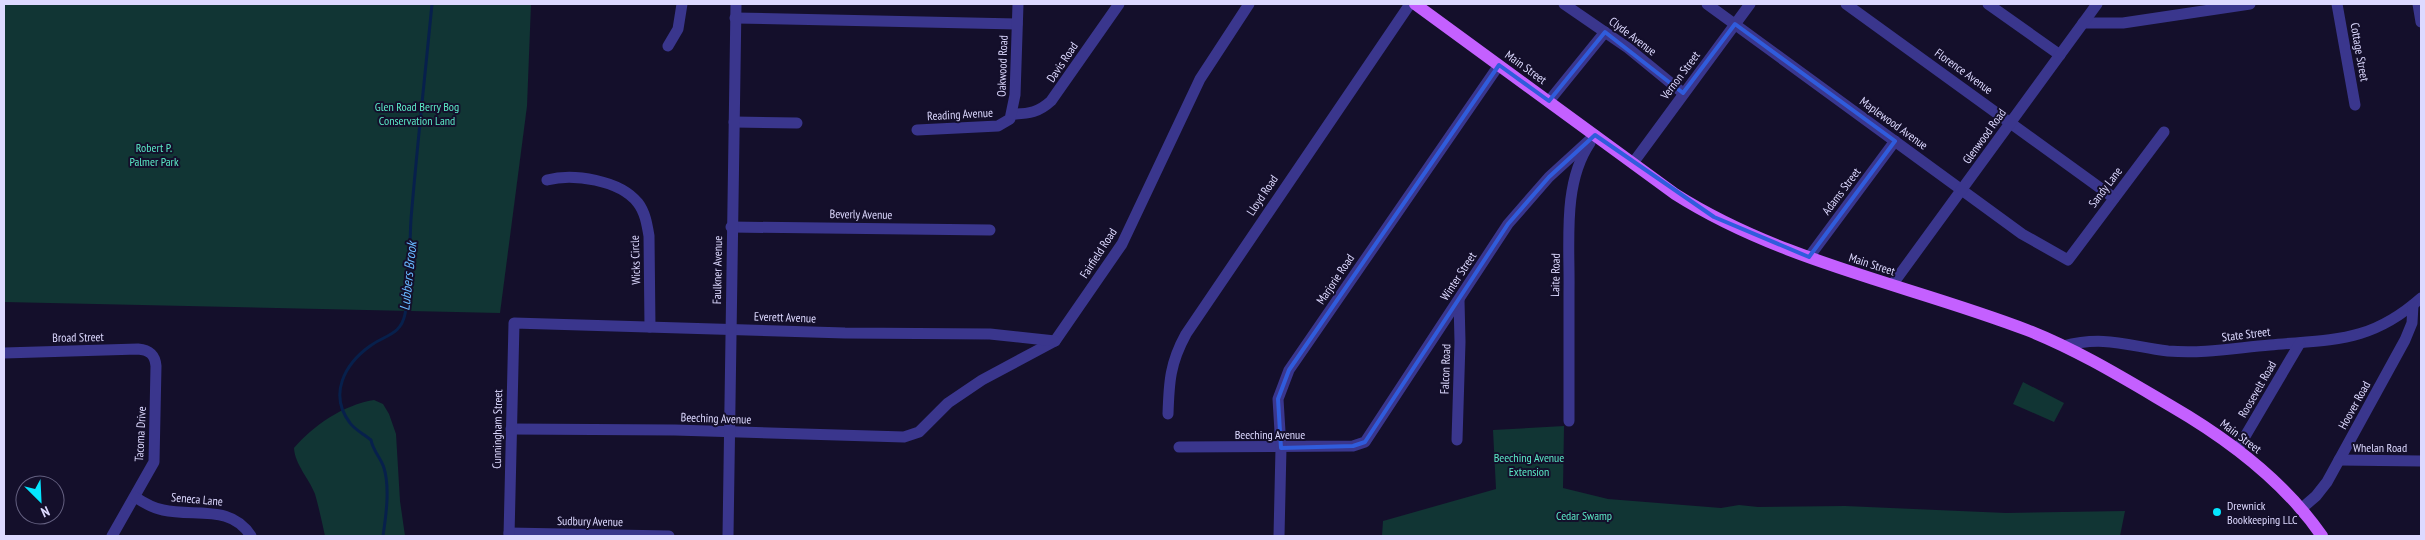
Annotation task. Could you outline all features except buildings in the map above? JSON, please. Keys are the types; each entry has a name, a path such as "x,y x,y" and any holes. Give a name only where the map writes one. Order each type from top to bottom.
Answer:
{"main road":[{"name":"Main Street","path":"1416,4 1676,194 1714,217 1809,257 2028,330 2063,346 2189,416 2237,450 2277,484 2322,536"}],"street":[{"path":"668,46 678,29 682,4"},
{"name":"Faulkner Avenue","path":"728,536 731,227 736,4"},
{"name":"Oakwood Road","path":"1003,125 1013,114 1018,4"},
{"name":"Davis Road","path":"1013,114 1031,114 1051,101 1119,4"},
{"name":"Fairfield Road","path":"918,432 948,403 982,380 1055,341 1122,244 1200,79 1249,4"},
{"name":"Lloyd Road","path":"1168,414 1170,370 1177,349 1410,4"},
{"name":"Clyde Avenue","path":"1564,4 1605,32 1683,93"},
{"name":"Maplewood Avenue","path":"1707,4 2022,234 2068,260"},
{"name":"Vernon Street","path":"1633,163 1750,4"},
{"name":"Florence Avenue","path":"1846,4 2114,198"},
{"path":"1988,4 2060,55"},
{"name":"Glenwood Road","path":"1892,285 2097,4"},
{"path":"2083,23 2123,23 2250,4"},
{"name":"Cottage Street","path":"2337,4 2355,105"},
{"path":"2418,4 2421,22"},
{"path":"735,18 1017,24"},
{"path":"1549,101 1605,32"},
{"name":"Marjorie Road","path":"1279,536 1281,448 1278,399 1289,370 1499,65"},
{"path":"734,122 797,123"},
{"name":"Reading Avenue","path":"917,130 1003,125"},
{"name":"Sandy Lane","path":"2068,260 2164,132"},
{"name":"Winter Street","path":"1361,444 1367,440 1382,413 1459,300 1498,238 1520,210 1564,163 1595,135"},
{"name":"Laite Road","path":"1569,421 1572,189 1583,155 1595,135"},
{"name":"Adams Street","path":"1809,257 1895,141"},
{"name":"Wicks Circle","path":"547,180 564,176 605,183 629,194 638,203 647,223 650,236 650,327"},
{"name":"Beverly Avenue","path":"731,227 990,230"},
{"name":"Falcon Road","path":"1457,440 1460,336 1459,300"},
{"name":"State Street","path":"2063,346 2087,341 2108,340 2160,350 2198,352 2337,340 2364,333 2390,322 2417,301"},
{"name":"Hoover Road","path":"2300,509 2322,490 2339,460 2405,340 2412,323 2417,301"},
{"name":"Everett Avenue","path":"514,323 1010,335 1055,341"},
{"name":"Cunningham Street","path":"509,535 514,323"},
{"name":"Roosevelt Road","path":"2237,450 2300,343"},
{"name":"Broad Street","path":"4,353 138,350 152,353"},
{"name":"Tacoma Drive","path":"112,536 152,468 155,456 156,366 152,353"},
{"name":"Beeching Avenue","path":"511,430 728,432 904,437 918,432"},
{"name":"Beeching Avenue","path":"1179,447 1281,448 1361,444"},
{"name":"Whelan Road","path":"2339,460 2421,461"},
{"name":"Seneca Lane","path":"136,497 150,506 164,510 226,515 241,524 251,536"},
{"name":"Sudbury Avenue","path":"509,535 669,536"}],"highlighted area":[{"path":"1735,24 1895,141 1809,257 1714,217 1595,135 1549,177 1508,224 1365,442 1353,446 1281,448 1278,399 1289,370 1499,65 1549,101 1605,32 1683,93"}],"green space":[{"path":"4,4 531,4 527,106 500,313 4,302"},
{"path":"2023,382 2064,403 2054,422 2013,404"},
{"path":"374,400 383,404 389,414 396,434 400,501 405,536 325,536 315,494 297,460 294,448 320,424 340,411"},
{"name":"Cedar Swamp","path":"1564,426 1563,488 1608,499 1721,508 1739,505 1758,507 1845,506 2006,513 2125,511 2120,536 1382,536 1383,521 1496,489 1493,430"}],"waterway":[{"name":"Lubbers Brook","path":"383,536 387,493 384,468 373,448 371,440 350,423 340,401 340,391 342,380 353,362 370,346 392,334 400,326 405,314 409,279 413,192 432,4"}],"place":[{"name":"Drewnick Bookkeeping LLC","path":"2217,512"}],"park label":[{"name":"Glen Road Berry Bog Conservation Land","path":"417,113"},
{"name":"Robert P. Palmer Park","path":"154,154"},
{"name":"Beeching Avenue Extension","path":"1529,464"}]}
